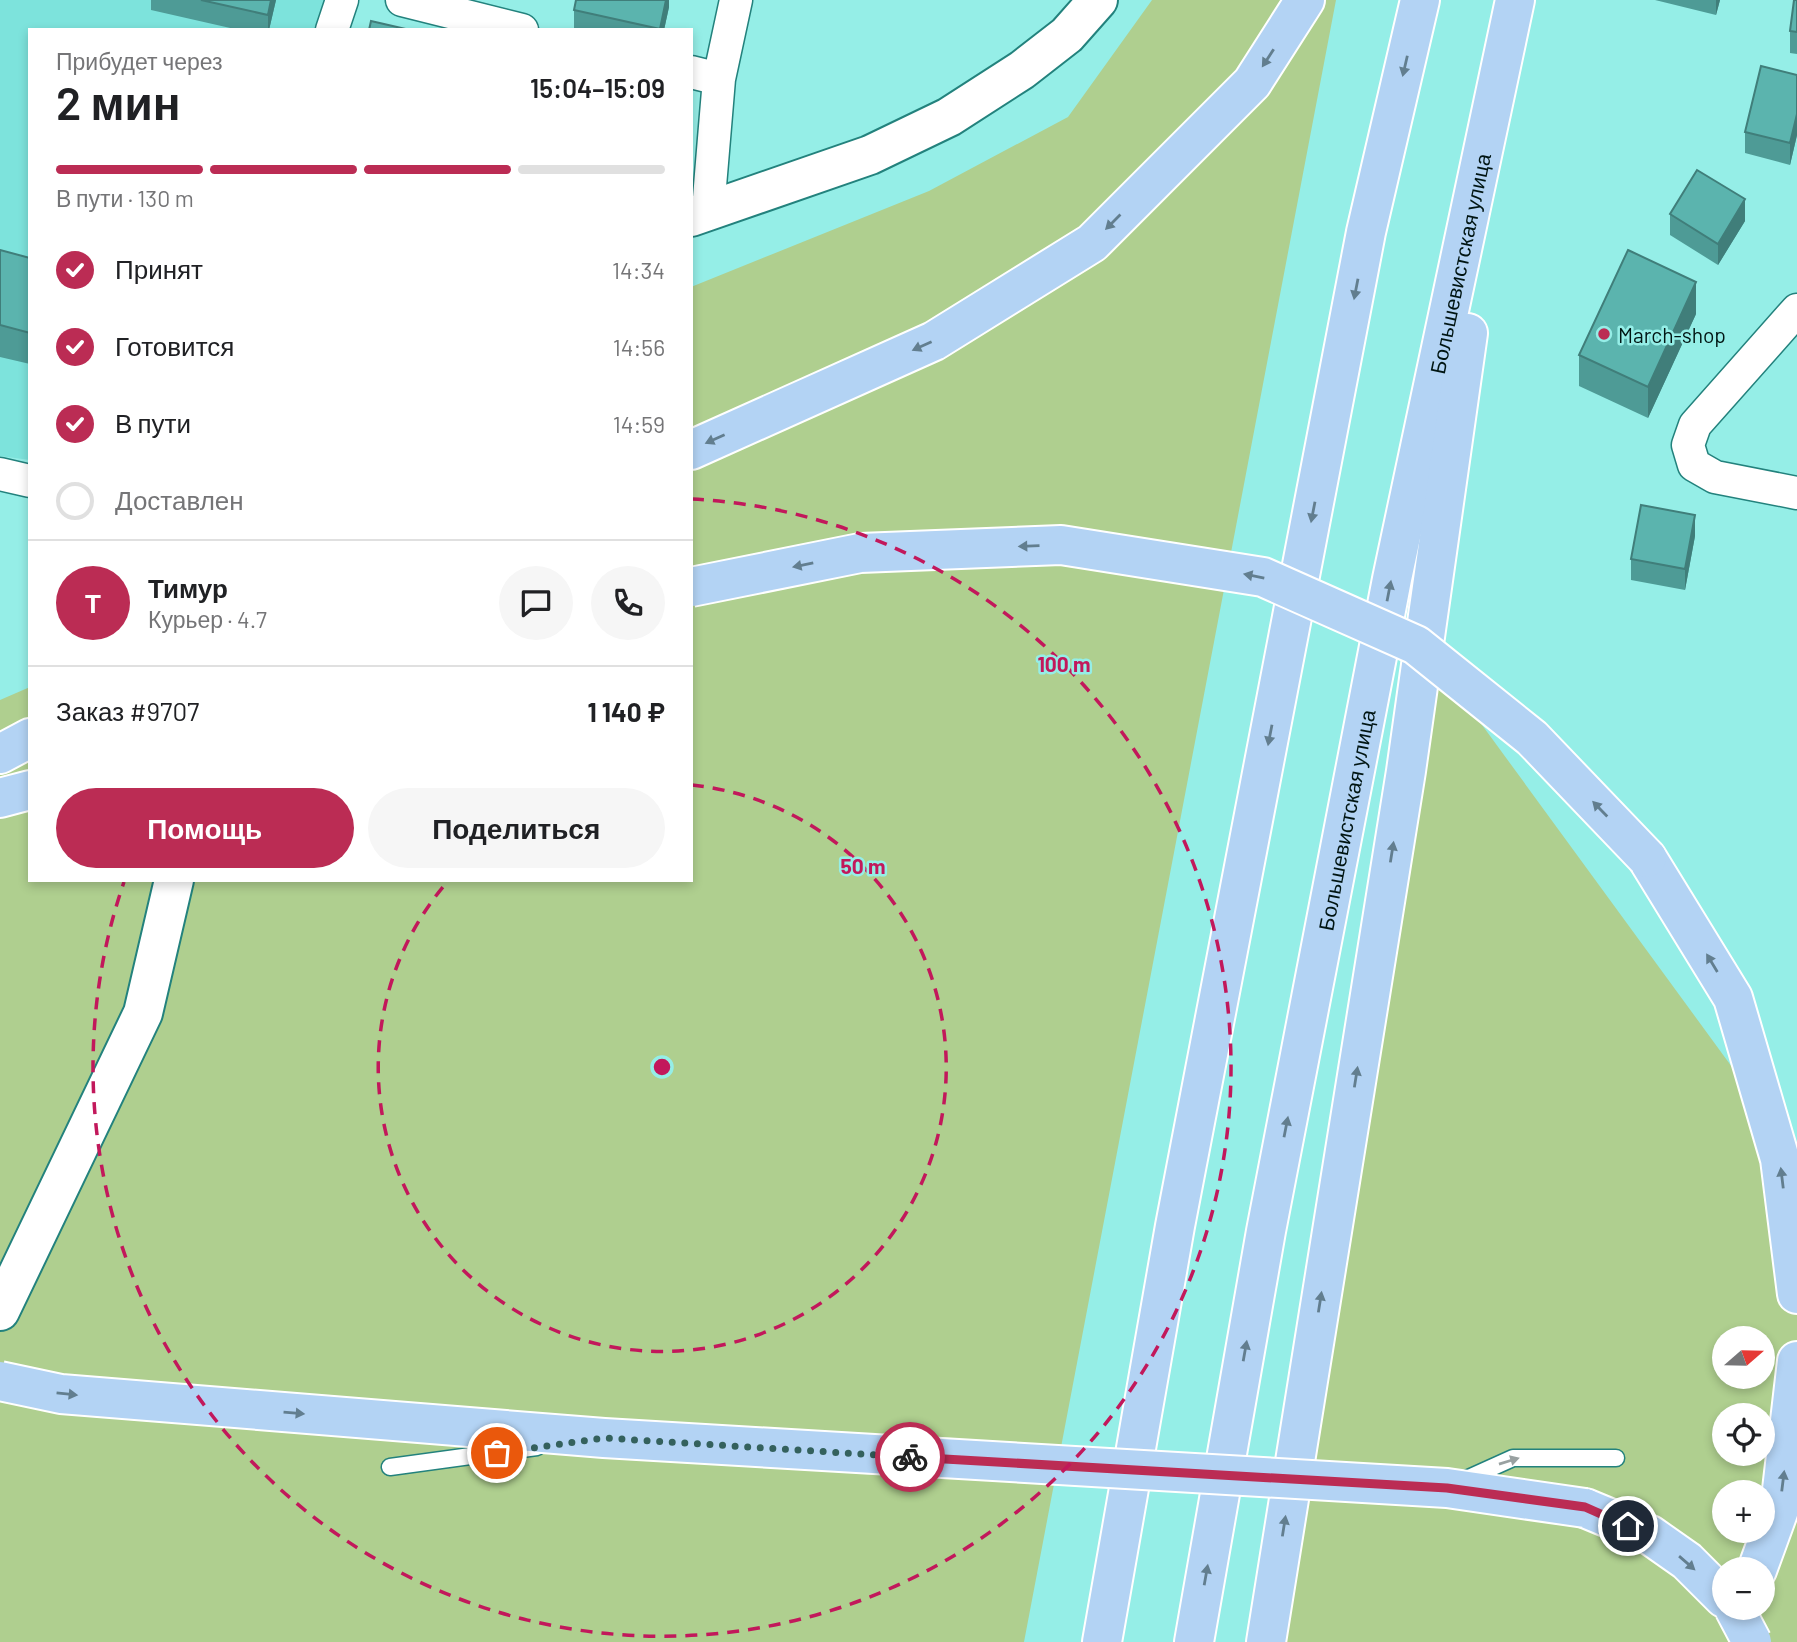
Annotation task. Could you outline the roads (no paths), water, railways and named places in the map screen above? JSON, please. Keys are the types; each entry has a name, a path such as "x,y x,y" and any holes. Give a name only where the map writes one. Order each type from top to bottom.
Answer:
{"highway":[{"path":"693,449 934,341 1092,243 1252,83 1305,0"},
{"path":"1102,1642 1175,1226 1366,232 1420,0"},
{"path":"1266,1642 1406,771 1516,0"},
{"name":"Большевистская улица","path":"1194,1642 1266,1231 1392,579 1516,0"},
{"path":"693,587 860,553 1060,545 1263,577 1416,645 1532,738 1647,858 1733,998 1780,1160 1797,1294"},
{"path":"0,754 28,739"},
{"path":"0,798 28,791"},
{"path":"1762,1557 1780,1507 1797,1361"},
{"path":"0,1381 61,1394 604,1438 1447,1488 1585,1507 1650,1535 1686,1562 1712,1587"},
{"path":"1730,1642 1738,1620"},
{"path":"1740,1620 1752,1642"}],"street":[{"path":"333,28 342,0"},
{"path":"402,0 514,28"},
{"path":"736,0 705,75 700,214 870,155 948,117 1023,70 1068,18 1098,0"},
{"path":"1797,310 1695,425 1688,445 1694,465 1715,477 1797,493"},
{"path":"0,474 28,481"},
{"path":"0,1311 142,1013 174,882"}],"lane":[{"path":"390,1468 604,1438"},
{"path":"1447,1488 1513,1458 1616,1458"}],"place":[{"name":"March-shop","path":"1604,334"}]}
